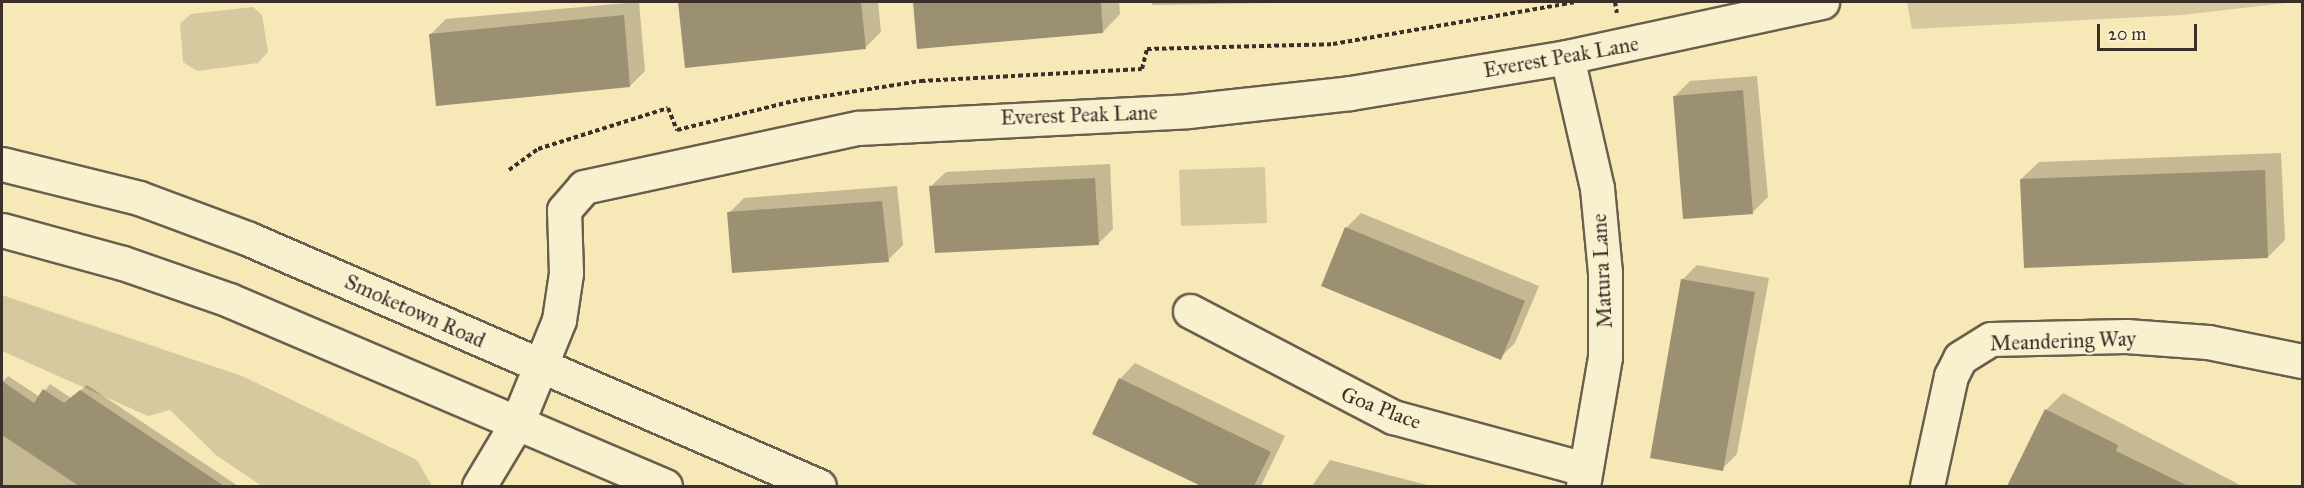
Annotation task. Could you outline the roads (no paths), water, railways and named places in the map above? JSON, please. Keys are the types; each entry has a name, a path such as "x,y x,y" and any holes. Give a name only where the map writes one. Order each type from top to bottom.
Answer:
{"street":[{"name":"Everest Peak Lane","path":"479,486 518,421 543,367 561,313 564,210 584,187 858,128 1188,111 1350,93 1567,57 1822,2"},
{"name":"Matura Lane","path":"1567,57 1597,188 1605,272 1605,357 1584,478"},
{"name":"Smoketown Road","path":"2,164 139,198 238,235 819,486"},
{"path":"2,230 123,262 229,300 518,421 665,486"},
{"name":"Goa Place","path":"1191,310 1393,417 1584,478"},
{"name":"Meandering Way","path":"1927,486 1951,376 1960,358 1991,339 2126,336 2208,342 2302,361"}]}
